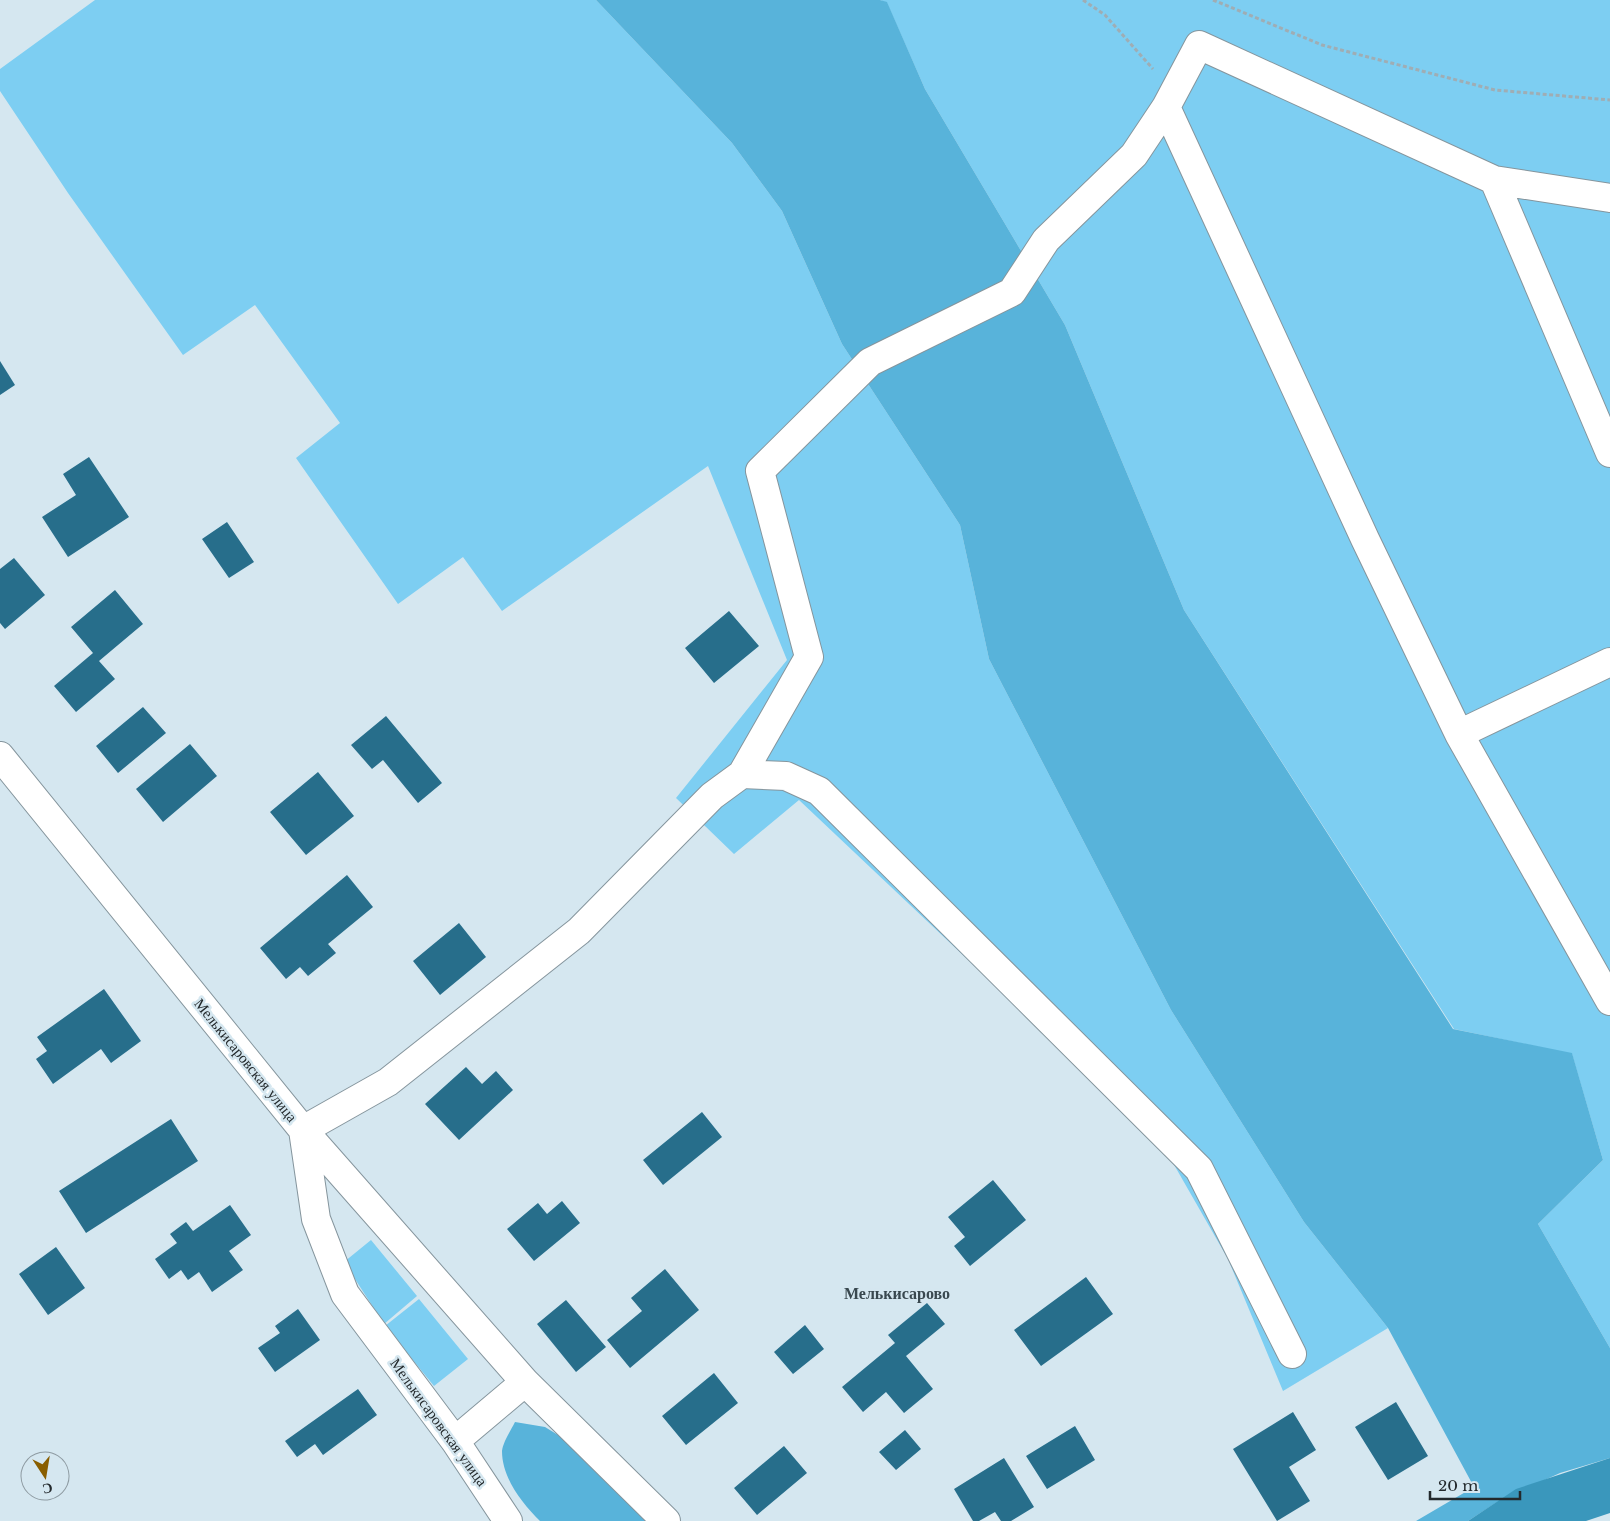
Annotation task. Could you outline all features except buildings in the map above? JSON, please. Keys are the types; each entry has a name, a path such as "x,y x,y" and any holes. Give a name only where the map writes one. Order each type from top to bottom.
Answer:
{"street":[{"path":"666,1521 525,1382 303,1130 388,1082 579,931 712,796 742,774 809,657 760,471 870,362 1012,292 1046,240 1134,154 1166,106 1200,45 1494,180 1610,198"},
{"path":"1166,106 1365,539 1459,734 1610,1001"},
{"path":"1494,180 1610,453"},
{"path":"1459,734 1610,662"},
{"name":"Мелькисаровская улица","path":"0,756 303,1130 316,1219 345,1294 455,1441 508,1521"},
{"path":"742,774 786,776 819,791 1199,1169 1292,1354"},
{"path":"455,1441 525,1382"}],"path":[{"path":"1083,0 1105,15 1152,66 1166,106"},
{"path":"1214,0 1322,45 1495,90 1610,100"}],"shaded area":[{"path":"95,0 596,0 732,143 782,211 842,344 960,525 989,659 1171,1010 1304,1222 1388,1328 1283,1391 1228,1259 1161,1142 799,800 734,854 676,798 787,660 708,466 502,611 463,557 398,604 296,458 340,423 255,305 183,355 68,193 0,91 0,69"},
{"path":"596,0 880,0 887,2 925,89 1065,325 1184,610 1453,1029 1572,1053 1603,1160 1538,1224 1610,1348 1610,1458 1560,1473 1497,1502 1468,1521 1416,1521 1474,1487 1388,1328 1304,1222 1171,1010 989,659 960,525 842,344 782,211 732,143"},
{"path":"880,0 1610,0 1610,1348 1538,1224 1603,1160 1572,1054 1454,1029 1184,610 1065,325 925,89 887,3"},
{"path":"371,1240 417,1296 384,1324 344,1262"},
{"path":"419,1299 468,1359 434,1386 385,1326"},
{"path":"515,1422 545,1427 597,1459 657,1521 540,1521 520,1498 505,1471 502,1451 505,1440"},
{"path":"1610,1458 1610,1513 1586,1521 1468,1521 1516,1489"}],"district":[{"name":"Мелькисарово","path":"897,1293"}]}
